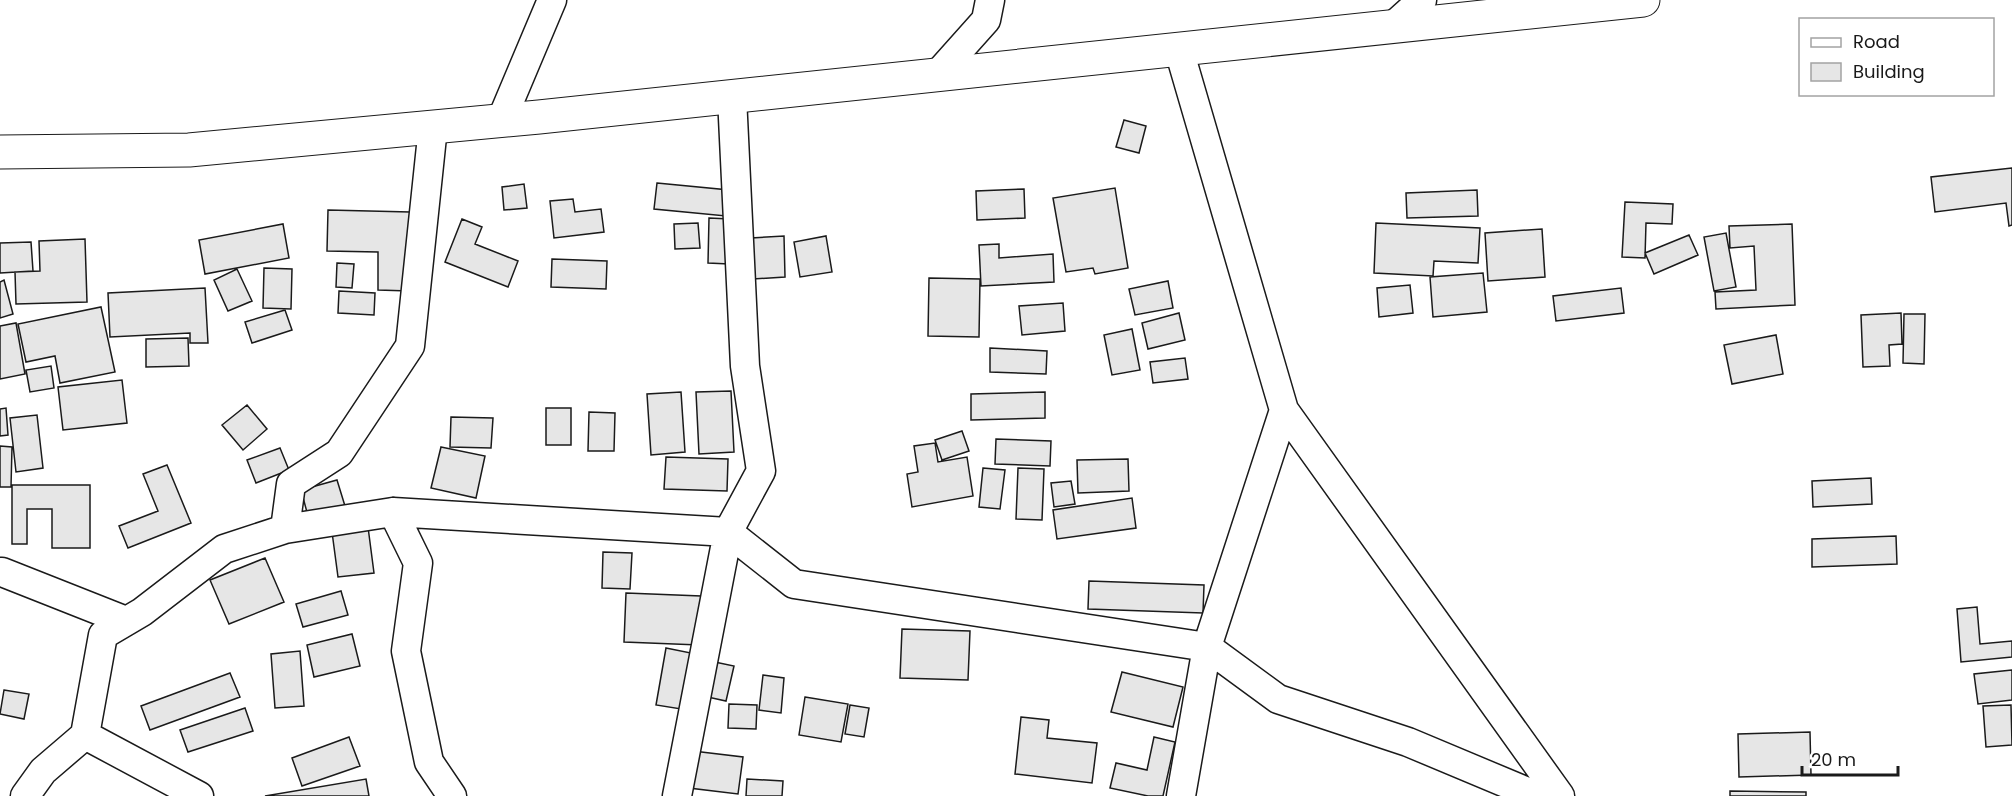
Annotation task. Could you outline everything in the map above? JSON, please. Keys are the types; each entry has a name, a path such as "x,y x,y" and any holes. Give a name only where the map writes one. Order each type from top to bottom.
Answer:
{"main road":[{"path":"0,152 189,150 501,121 1643,0"}],"street":[{"path":"501,121 552,0"},
{"path":"936,76 986,20 990,0"},
{"path":"1391,28 1422,0"},
{"path":"1179,50 1284,410 1560,796"},
{"path":"677,796 728,532 760,471 745,366 732,97"},
{"path":"285,529 291,484 339,453 410,346 433,127"},
{"path":"1181,796 1207,647 1284,410"},
{"path":"393,512 418,563 406,651 422,729 429,762 452,796"},
{"path":"25,796 43,771 85,735 102,634 142,612 224,549 285,529 393,512 728,532 794,584 1207,647 1278,699 1408,742 1537,796"},
{"path":"2,572 126,621"},
{"path":"85,735 199,796"}],"building":[{"path":"1124,120 1146,126 1139,153 1116,147"},
{"path":"2012,168 2012,225 2009,226 2006,203 1935,212 1931,177"},
{"path":"657,183 729,190 726,216 654,209"},
{"path":"524,184 527,208 504,210 502,187"},
{"path":"1115,188 1128,268 1095,274 1093,268 1066,272 1053,198"},
{"path":"1024,189 1025,218 977,220 976,191"},
{"path":"1477,190 1478,216 1407,218 1406,193"},
{"path":"573,199 575,212 601,209 604,232 554,238 550,201"},
{"path":"1625,202 1673,204 1672,224 1646,223 1645,258 1622,257"},
{"path":"328,210 410,212 409,291 378,290 378,252 327,251"},
{"path":"709,218 730,219 729,264 708,263"},
{"path":"462,219 482,227 475,244 518,261 508,287 445,262"},
{"path":"698,223 700,248 675,249 674,224"},
{"path":"1376,223 1480,228 1478,263 1434,261 1433,276 1374,273"},
{"path":"283,224 289,258 205,274 199,240"},
{"path":"1792,224 1795,305 1716,309 1715,292 1756,290 1754,246 1730,248 1729,226"},
{"path":"1542,229 1545,277 1488,281 1485,233"},
{"path":"1726,233 1736,287 1714,291 1704,237"},
{"path":"1689,235 1698,255 1654,274 1645,253"},
{"path":"784,236 785,277 753,279 751,238"},
{"path":"826,236 832,272 800,277 794,242"},
{"path":"85,239 87,302 16,304 15,272 40,271 39,241"},
{"path":"31,242 33,271 0,273 0,243"},
{"path":"999,244 999,258 1053,254 1054,282 981,286 979,245"},
{"path":"552,259 607,261 606,289 551,287"},
{"path":"337,263 354,264 352,288 336,287"},
{"path":"264,268 292,269 291,309 263,308"},
{"path":"237,269 252,301 228,311 214,280"},
{"path":"1483,273 1487,312 1433,317 1430,277"},
{"path":"929,278 980,279 979,337 928,336"},
{"path":"4,280 13,314 0,318 0,282"},
{"path":"1168,281 1173,308 1135,315 1129,289"},
{"path":"1410,285 1413,313 1379,317 1377,288"},
{"path":"205,288 208,343 190,343 190,333 110,337 108,293"},
{"path":"1621,288 1624,313 1556,321 1553,296"},
{"path":"339,291 375,293 374,315 338,313"},
{"path":"1063,303 1065,331 1022,335 1019,306"},
{"path":"101,307 115,372 60,383 55,356 26,362 18,324"},
{"path":"285,310 292,330 252,343 245,322"},
{"path":"1179,313 1185,340 1148,349 1142,323"},
{"path":"1901,313 1902,344 1889,345 1890,366 1863,367 1861,315"},
{"path":"1904,314 1925,314 1924,364 1903,363"},
{"path":"16,323 25,374 0,379 0,326"},
{"path":"1132,329 1140,370 1112,375 1104,335"},
{"path":"1776,335 1783,374 1732,384 1724,345"},
{"path":"188,338 189,366 146,367 146,339"},
{"path":"990,348 1047,351 1046,374 990,372"},
{"path":"1185,358 1188,379 1153,383 1150,362"},
{"path":"51,366 54,388 30,392 26,370"},
{"path":"122,380 127,423 63,430 58,387"},
{"path":"731,391 734,452 699,454 696,392"},
{"path":"681,392 685,452 651,455 647,394"},
{"path":"1045,392 1045,418 971,420 971,394"},
{"path":"247,405 267,429 243,450 222,425"},
{"path":"6,408 8,435 0,436 0,409"},
{"path":"546,408 571,408 571,445 546,445"},
{"path":"589,412 615,413 614,451 588,451"},
{"path":"37,415 43,468 16,472 10,418"},
{"path":"451,417 493,418 491,448 450,447"},
{"path":"962,431 969,451 942,460 935,440"},
{"path":"996,439 1051,441 1050,466 995,464"},
{"path":"935,443 938,462 967,457 973,496 912,507 907,474 918,472 914,446"},
{"path":"0,446 12,447 11,487 0,487"},
{"path":"441,447 485,456 476,498 431,488"},
{"path":"280,448 289,470 256,483 247,460"},
{"path":"666,457 728,459 727,491 664,489"},
{"path":"1128,459 1129,491 1078,493 1077,460"},
{"path":"167,465 191,523 128,548 119,526 158,511 143,474"},
{"path":"983,468 1005,470 1000,509 979,507"},
{"path":"1018,468 1044,469 1042,520 1016,519"},
{"path":"1871,478 1872,504 1813,507 1812,481"},
{"path":"337,480 345,506 308,516 301,490"},
{"path":"1071,481 1075,504 1054,507 1051,483"},
{"path":"12,485 90,485 90,548 52,548 52,509 27,509 27,544 12,544"},
{"path":"1132,498 1136,528 1057,539 1053,510"},
{"path":"368,527 374,573 338,577 332,532"},
{"path":"1896,536 1897,564 1812,567 1812,539"},
{"path":"603,552 632,553 630,589 602,588"},
{"path":"265,558 284,602 229,624 210,580"},
{"path":"1089,581 1204,585 1203,613 1088,609"},
{"path":"341,591 348,615 303,627 296,604"},
{"path":"626,593 701,596 699,645 624,642"},
{"path":"1977,607 1980,644 2012,641 2012,657 1961,662 1957,609"},
{"path":"902,629 970,631 968,680 900,678"},
{"path":"352,634 360,666 314,677 307,645"},
{"path":"666,648 691,653 681,709 656,705"},
{"path":"300,651 304,706 275,708 271,654"},
{"path":"710,661 734,666 726,701 703,696"},
{"path":"2012,670 2012,700 1978,704 1974,674"},
{"path":"1122,672 1183,687 1173,727 1111,712"},
{"path":"230,673 240,697 150,730 141,706"},
{"path":"763,675 784,678 781,713 759,710"},
{"path":"4,690 29,694 24,719 0,714"},
{"path":"805,697 848,704 841,742 799,735"},
{"path":"729,704 757,705 756,729 728,728"},
{"path":"850,705 869,708 864,737 845,734"},
{"path":"2011,705 2012,745 1986,747 1983,706"},
{"path":"245,708 253,731 188,752 180,730"},
{"path":"1021,717 1049,720 1047,738 1097,743 1092,783 1015,774"},
{"path":"1810,732 1811,775 1739,777 1738,734"},
{"path":"349,737 360,766 302,786 292,758"},
{"path":"1154,737 1175,742 1163,796 1148,796 1110,788 1116,763 1147,770"},
{"path":"693,751 743,757 738,794 689,788"},
{"path":"366,779 369,796 265,796"},
{"path":"747,779 783,781 782,796 746,796"},
{"path":"1730,791 1806,792 1806,796 1730,796"}]}
